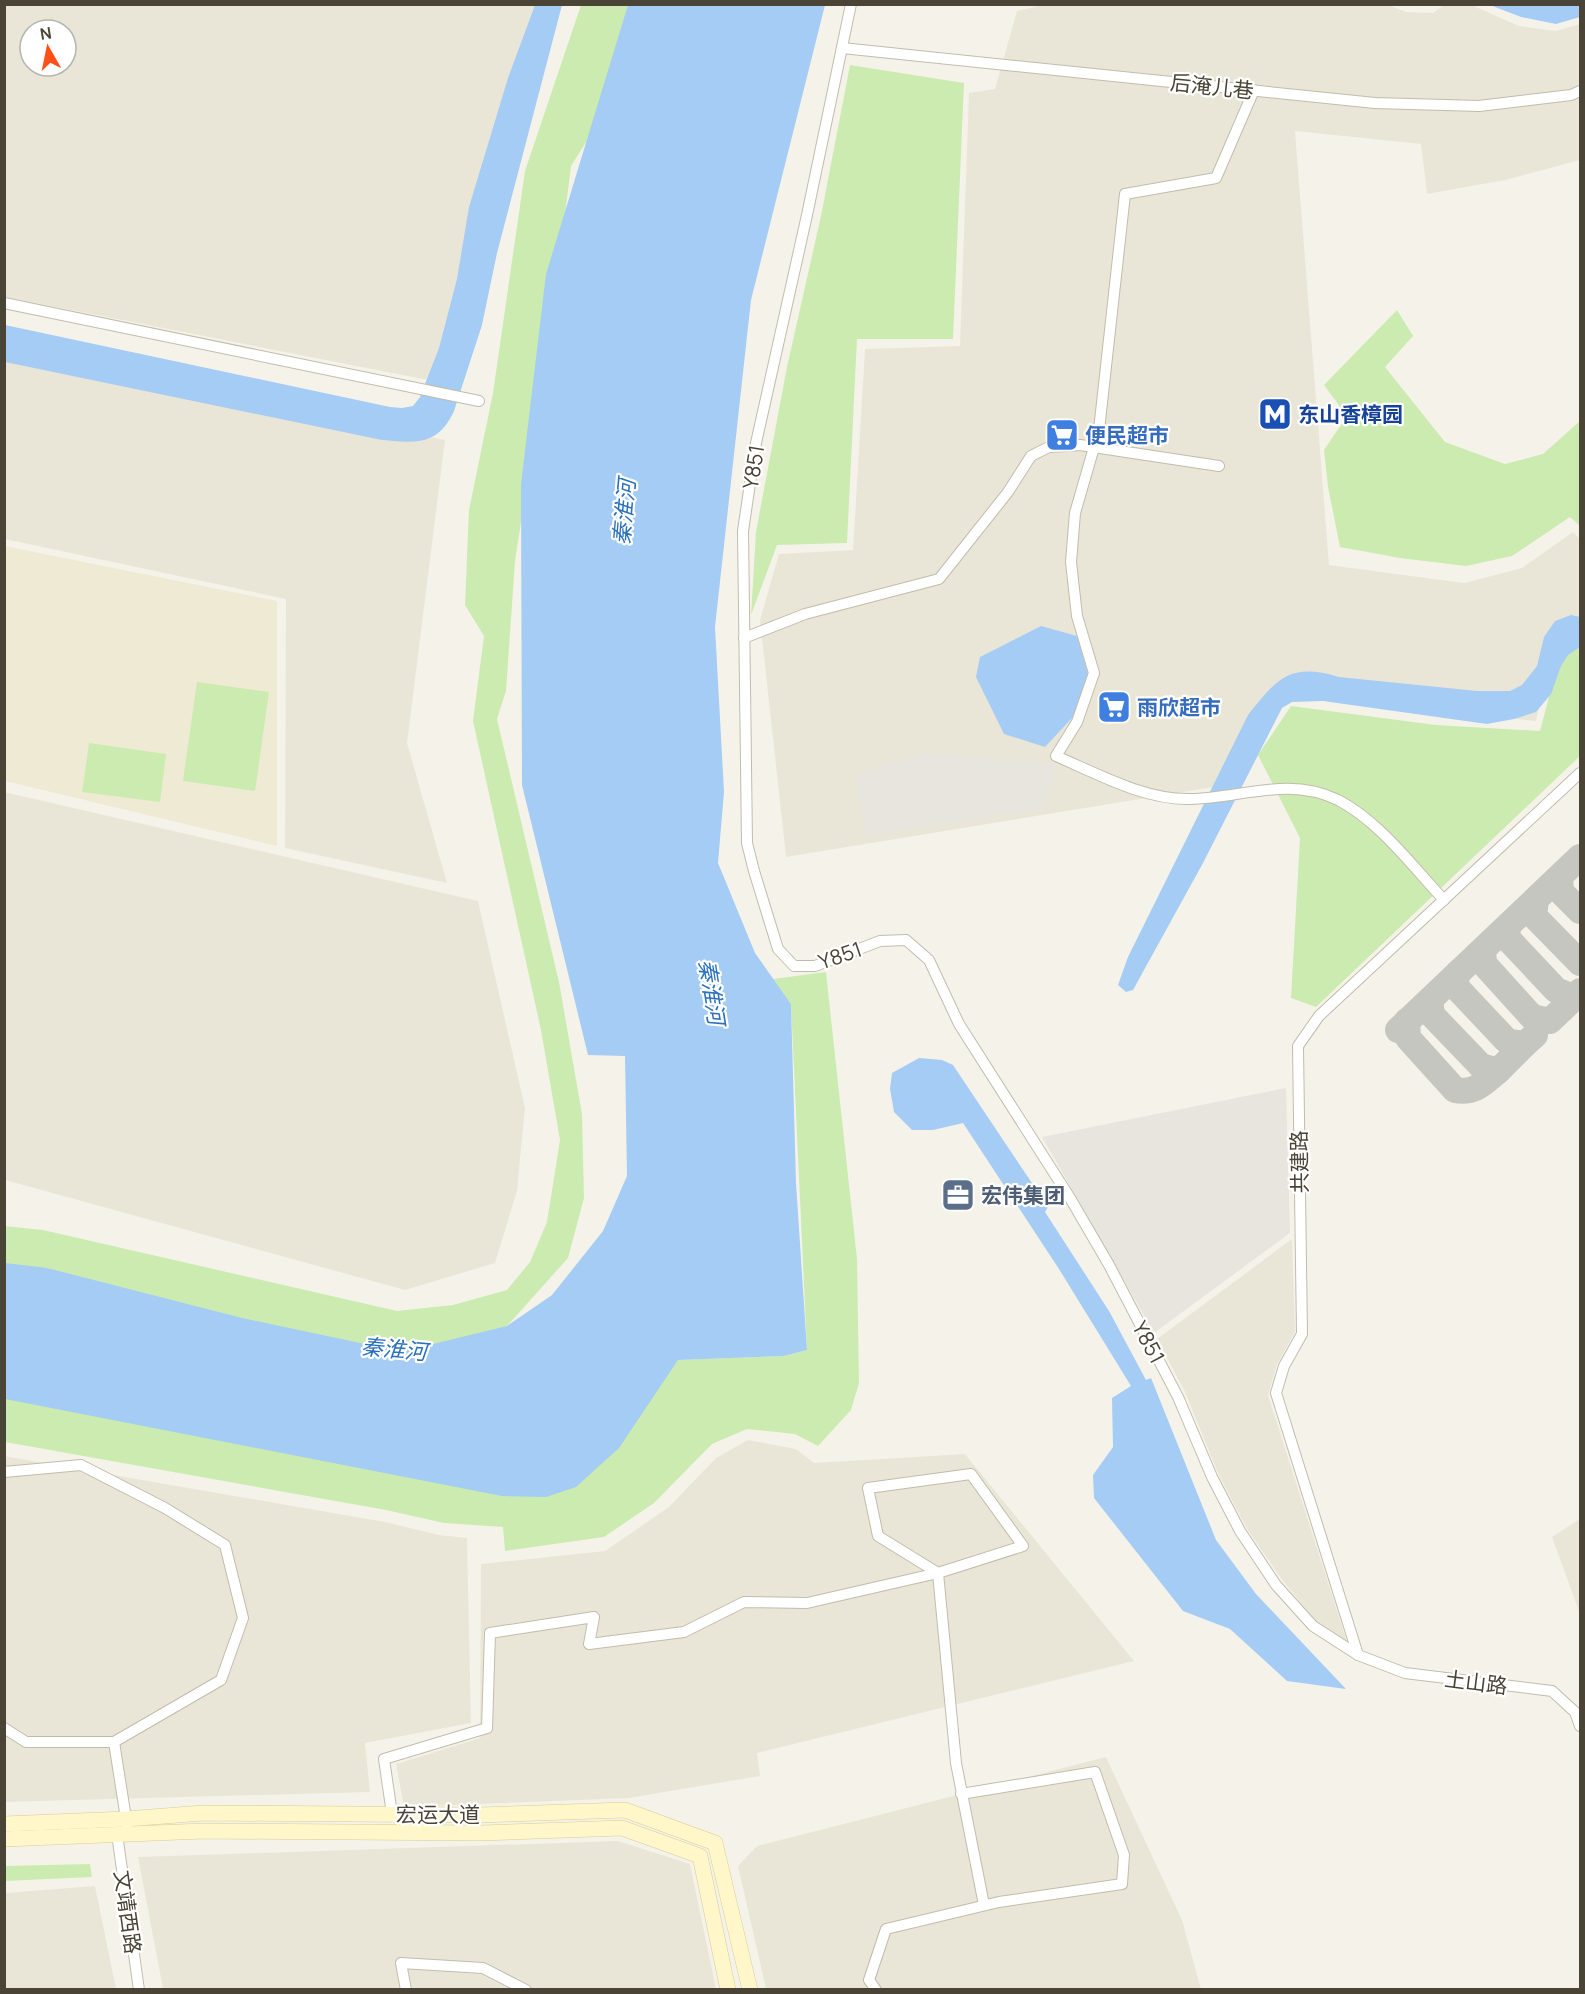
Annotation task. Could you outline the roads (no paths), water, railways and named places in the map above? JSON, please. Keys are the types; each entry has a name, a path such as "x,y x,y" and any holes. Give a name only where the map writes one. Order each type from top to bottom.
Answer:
{"main road":[{"name":"宏运大道","path":"4,1839 124,1829 203,1813 479,1815 625,1810 715,1843 750,1989"},
{"name":"宏运大道","path":"4,1824 204,1831 480,1833 622,1828 700,1856 728,1989"}],"street":[{"name":"Y851","path":"851,4 756,443 743,531 747,843 754,871 778,949 794,966 815,966 880,941 906,940 928,960 959,1024 1070,1198 1109,1265 1178,1397 1212,1478 1240,1531 1276,1585 1313,1626 1358,1654"},
{"name":"后淹儿巷","path":"842,48 1375,103 1479,106 1581,91"},
{"path":"1254,90 1216,178 1125,194 1099,430 1074,513 1071,562 1077,616 1094,673 1077,722 1056,756 1121,784 1161,796 1190,799 1280,788 1312,792 1338,800 1374,825 1444,900"},
{"path":"4,303 479,401"},
{"path":"744,638 805,614 939,579 1008,492 1031,456 1049,447 1080,445 1219,466"},
{"name":"共建路","path":"1358,1654 1276,1393 1284,1366 1302,1334 1298,1046 1319,1016 1581,773"},
{"path":"4,1472 81,1465 165,1508 225,1545 243,1618 221,1680 114,1742 26,1742 4,1728"},
{"path":"392,1814 384,1760 487,1728 490,1633 594,1617 589,1644 684,1632 744,1602 807,1603 938,1573 1023,1546 971,1474 868,1488 878,1536 938,1573"},
{"path":"938,1573 956,1763 984,1905"},
{"name":"土山路","path":"1358,1654 1405,1673 1552,1690 1575,1712 1581,1726"},
{"name":"文靖西路","path":"114,1742 139,1989"},
{"path":"876,1989 869,1980 886,1929 984,1905 1122,1884 1124,1855 1095,1772 961,1794"},
{"path":"406,1989 401,1963 483,1968 526,1989"}],"water":[{"path":"535,5 562,5 497,253 482,325 454,411 441,431 425,440 405,442 382,440 5,362 5,325 390,407 413,406 420,397 439,348 457,279 469,207 508,78"},
{"name":"秦淮河","path":"628,5 825,5 751,300 715,627 724,792 718,863 755,953 791,1004 796,1183 807,1350 784,1356 678,1360 619,1448 576,1487 546,1497 502,1496 5,1399 5,1263 47,1268 242,1318 379,1347 425,1346 507,1326 552,1295 603,1231 627,1176 625,1056 588,1055 522,785 521,484 546,274"},
{"path":"1490,5 1580,5 1580,17 1556,24 1521,17"},
{"path":"1571,615 1580,617 1580,647 1568,655 1561,666 1551,694 1536,712 1487,724 1323,701 1292,702 1282,708 1203,863 1133,990 1126,992 1118,985 1128,957 1248,715 1276,683 1296,673 1308,672 1477,691 1510,691 1522,685 1537,666 1544,637 1555,621"},
{"path":"1041,626 1077,636 1088,674 1073,717 1045,747 1004,734 976,677 980,657"},
{"path":"919,1058 942,1060 953,1065 1048,1207 1045,1212 1109,1311 1146,1380 1151,1378 1216,1540 1256,1594 1346,1689 1287,1681 1230,1629 1183,1611 1094,1498 1093,1475 1113,1447 1112,1398 1131,1386 1059,1269 963,1123 933,1130 912,1130 894,1112 890,1089 892,1073"}],"place":[{"name":"东山香樟园","path":"1275,414"},
{"name":"便民超市","path":"1062,435"},
{"name":"雨欣超市","path":"1114,707"},
{"name":"宏伟集团","path":"958,1195"}]}
